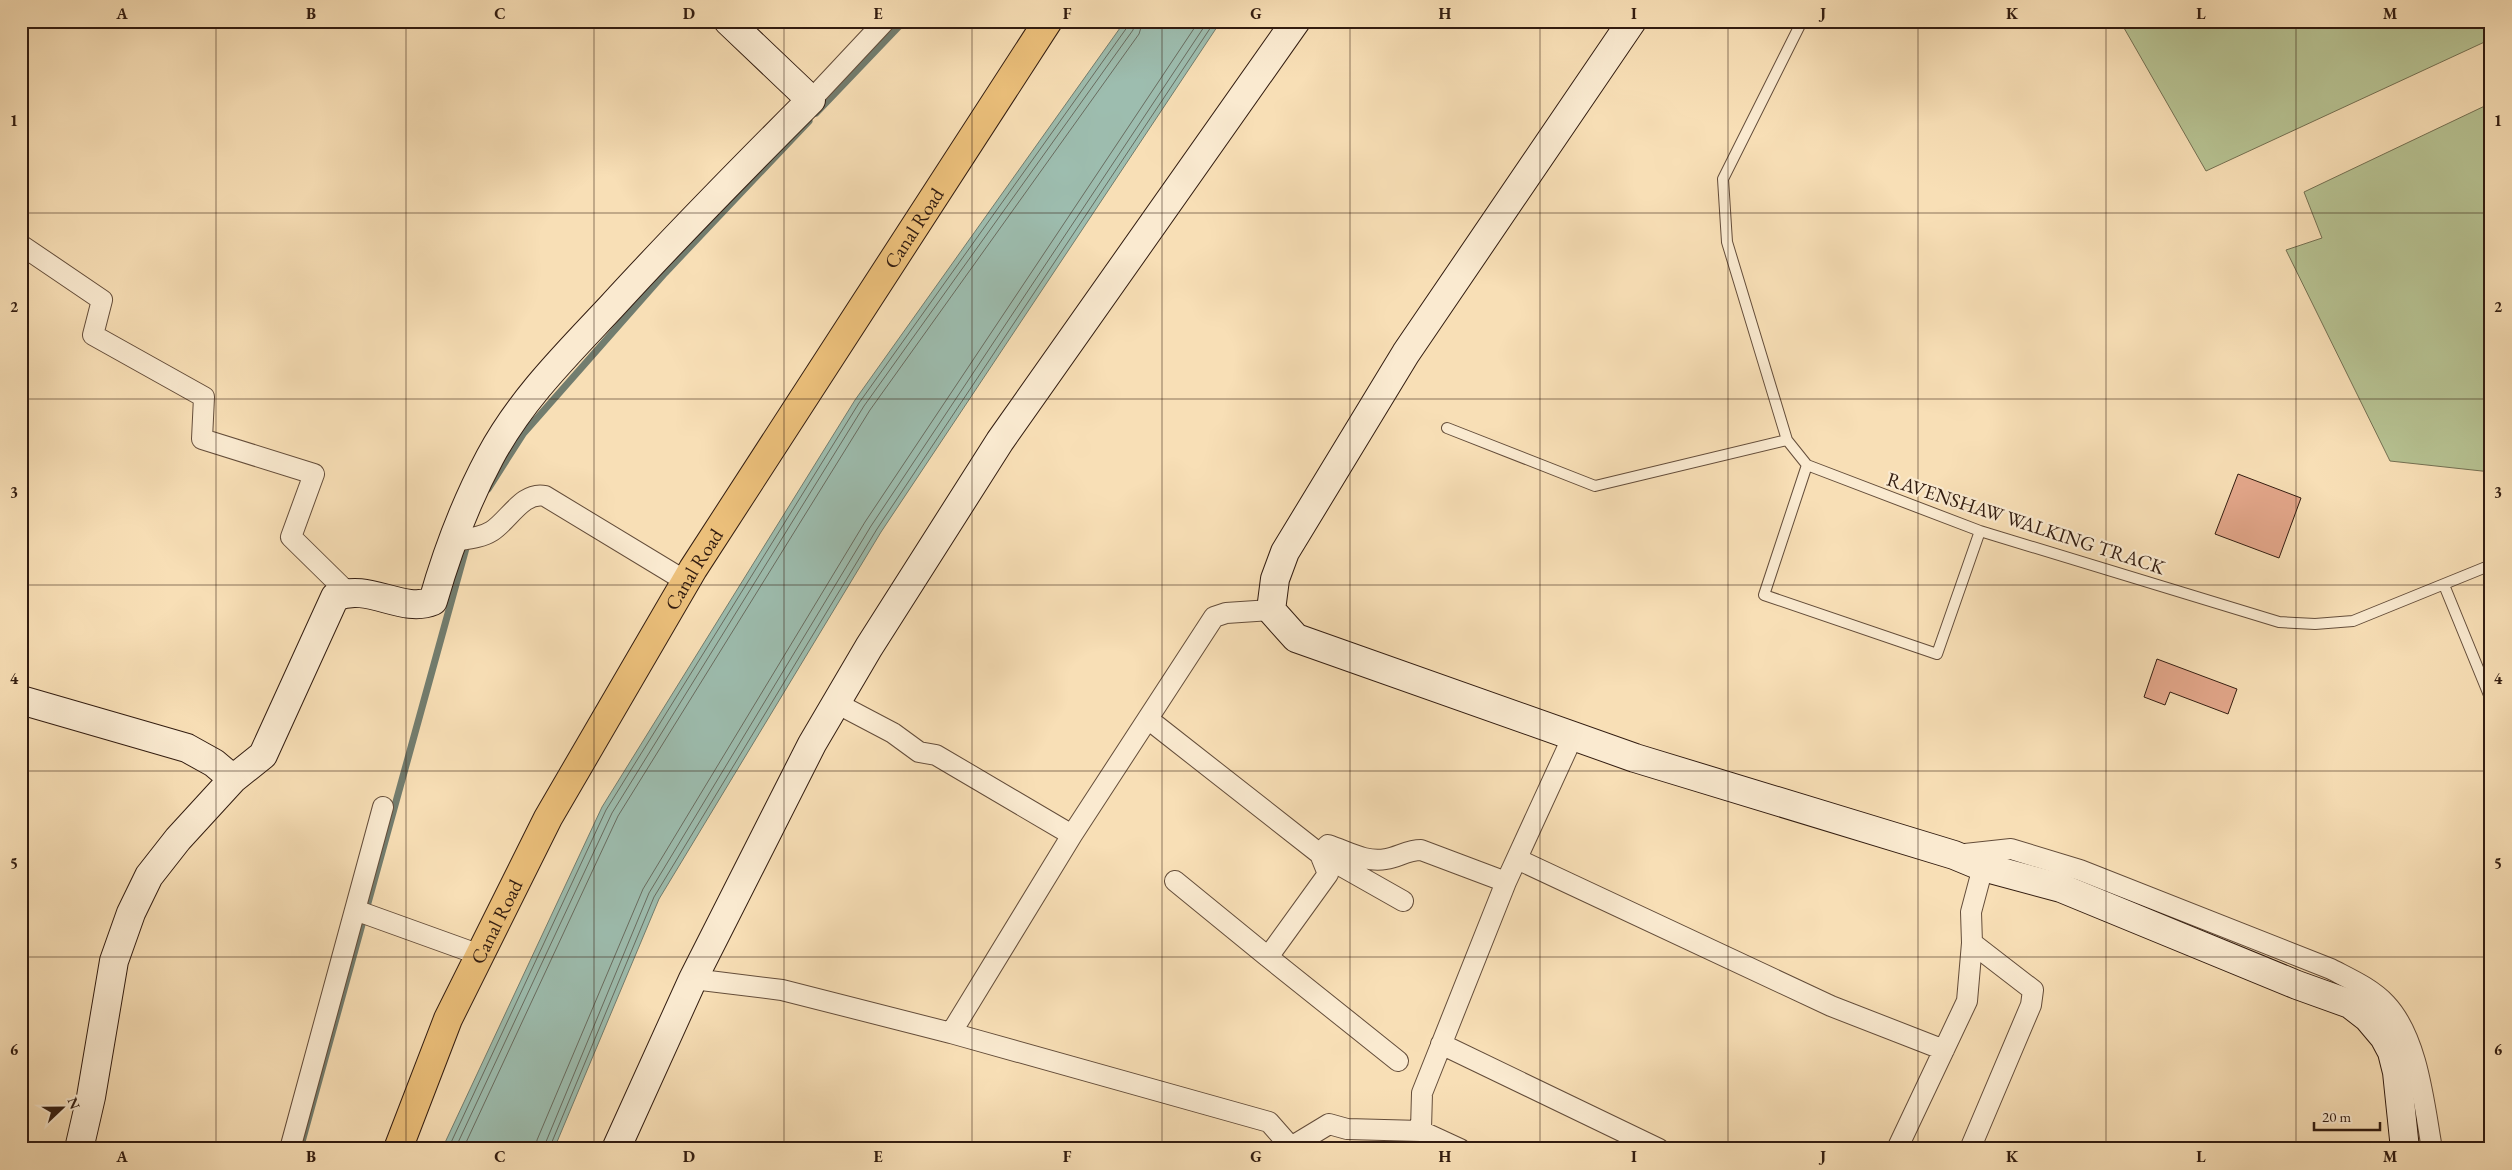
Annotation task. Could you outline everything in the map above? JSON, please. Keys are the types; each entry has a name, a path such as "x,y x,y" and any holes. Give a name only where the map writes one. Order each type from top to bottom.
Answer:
{"main road":[{"path":"78,1149 91,1097 114,961 131,913 149,876 207,806 233,778 263,755 335,597 347,592 358,592 422,606 433,601 454,541 490,456 549,371 687,223 811,100 728,21"},
{"name":"Canal Road","path":"398,1149 448,1019 548,818 704,552 1048,21"},
{"path":"616,1149 693,979 808,753 836,703 1000,441 1296,21"},
{"path":"1632,21 1401,361 1285,552 1275,579 1271,610 1296,638 1635,758 1954,855 1983,867 2061,888 2297,985 2350,1004 2368,1018 2384,1037 2392,1052 2397,1072 2405,1149"},
{"path":"21,700 187,748 214,763 233,778"}],"street":[{"path":"811,100 885,21"},
{"path":"21,244 102,300 93,335 204,397 202,439 314,474 291,537 347,592"},
{"path":"454,541 478,537 491,532 525,499 536,494 544,496 688,582"},
{"path":"951,1033 1072,835 1214,617 1226,613 1271,610"},
{"path":"836,703 893,733 919,752 936,755 1072,835"},
{"path":"1148,719 1320,854 1403,901"},
{"path":"1418,1140 1422,1093 1506,882 1573,736"},
{"path":"290,1149 383,807"},
{"path":"1320,854 1328,845 1368,860 1387,859 1411,850 1420,850 1506,882"},
{"path":"1954,855 2011,849 2080,870 2321,966 2361,985 2385,1002 2399,1019 2413,1055 2432,1149"},
{"path":"1268,957 1328,874 1320,854"},
{"path":"1517,859 1831,1006 1944,1050"},
{"path":"1898,1149 1967,1001 1972,943 1971,912 1983,867"},
{"path":"1175,881 1398,1061"},
{"path":"355,910 480,955"},
{"path":"1970,1149 2032,1004 2033,990 1972,943"},
{"path":"693,979 782,990 951,1033 1270,1122 1291,1147 1329,1124 1460,1149"},
{"path":"1441,1044 1659,1149"}],"lane":[{"path":"1802,21 1723,179 1727,242 1787,440 1807,465 1764,595 1937,654 1980,531"},
{"path":"1447,428 1595,486 1787,440"},
{"name":"RAVENSHAW WALKING TRACK","path":"1807,465 1980,531 2278,622 2316,624 2353,621 2491,565"},
{"path":"2444,585 2491,700"}],"green space":[{"path":"2120,21 2491,21 2491,39 2206,171"},
{"path":"2491,103 2491,472 2390,461 2286,250 2322,238 2304,192"}],"water":[{"path":"1125,21 1221,21 881,532 659,899 554,1149 442,1149 602,807 855,400"}],"building":[{"path":"2238,474 2301,498 2279,558 2215,534"},
{"path":"2157,659 2237,689 2228,714 2170,692 2165,705 2144,697"}],"waterway":[{"path":"816,113 904,21"},
{"path":"488,489 523,434 665,273 809,121"},
{"path":"300,1149 468,541"}]}
